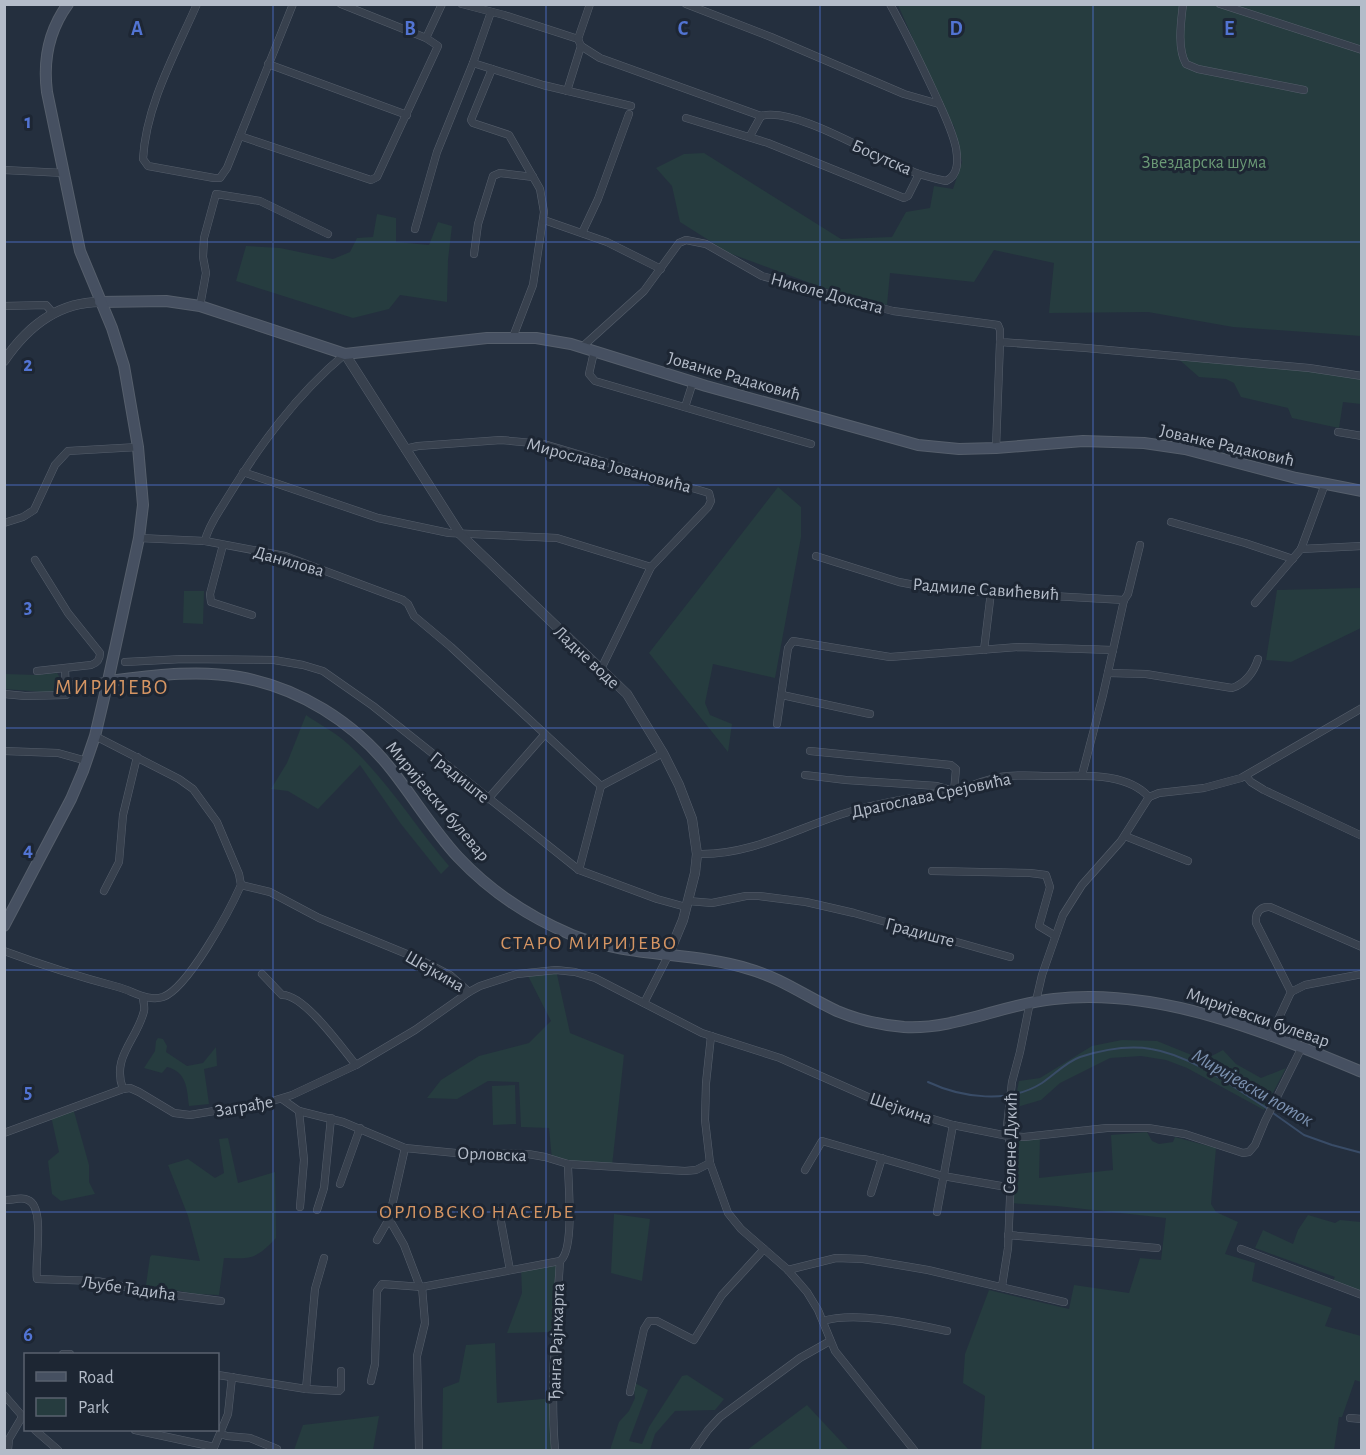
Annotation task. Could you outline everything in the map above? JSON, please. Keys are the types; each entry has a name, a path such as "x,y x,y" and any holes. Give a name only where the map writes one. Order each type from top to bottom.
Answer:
{"main road":[{"path":"4,926 75,792 87,761 108,681 139,538 143,493 138,447 122,356 80,251 50,106 45,69 52,34 68,4"},
{"name":"Јованке Радаковић","path":"100,302 166,301 200,306 345,354 470,339 513,337 548,339 901,442 937,448 996,448 1083,441 1144,443 1185,449 1362,491"},
{"name":"Миријевски булевар","path":"108,681 185,675 225,675 261,682 295,694 338,719 370,746 393,771 458,856 485,882 517,906 551,926 581,938 623,950 710,960 750,969 784,983 837,1011 862,1020 887,1025 930,1027 1033,1002 1083,997 1148,1001 1189,1010 1270,1037 1362,1072"}],"street":[{"path":"196,4 157,94 147,129 143,159 148,166 220,178 227,168 293,4"},
{"path":"240,136 371,180 378,175 438,46 426,38 341,4"},
{"path":"426,38 442,4"},
{"name":"Босутска","path":"462,4 579,42 603,60 761,116 772,114 796,118 918,174 946,181 952,177 956,169 956,148 939,104"},
{"path":"567,91 590,4"},
{"path":"686,4 771,37 904,94 939,104"},
{"path":"890,4 908,35 939,104"},
{"path":"1183,4 1181,42 1182,55 1186,64 1198,69 1304,90"},
{"path":"1220,4 1362,50"},
{"path":"415,230 437,152 491,12"},
{"path":"473,63 630,110 598,199 582,232"},
{"path":"268,64 407,115"},
{"path":"492,69 471,120 473,123 509,135 542,194 544,220 533,285 513,337"},
{"path":"750,136 761,116"},
{"path":"686,118 786,149 900,197 908,196 918,174"},
{"path":"4,170 64,173"},
{"path":"474,254 478,224 494,176 500,173 533,177"},
{"path":"200,306 206,273 203,257 204,238 216,194 261,201 328,234"},
{"path":"544,220 582,232 661,269"},
{"name":"Николе Доксата","path":"581,348 644,291 681,241 686,240 714,246 762,276 893,311 998,325 1000,342"},
{"path":"4,361 26,333 53,313 78,304 100,302"},
{"path":"4,306 42,304 49,307 53,313"},
{"path":"996,448 1000,342 1309,368 1362,376"},
{"path":"594,352 589,374 595,381 812,444"},
{"path":"205,541 211,526 243,472 279,421 345,354"},
{"name":"Ладне воде","path":"345,354 460,534 632,700 679,785 692,819 697,854 695,873 687,904 668,956 644,1003"},
{"path":"685,407 693,382"},
{"path":"1338,432 1362,436"},
{"name":"Мирослава Јовановића","path":"405,449 501,440 544,444 705,491 710,497 708,507 651,567"},
{"path":"4,523 23,517 34,510 55,465 68,451 138,447"},
{"path":"243,472 378,518 460,534 556,538 651,567 601,669"},
{"path":"1255,603 1301,549 1325,484"},
{"path":"1171,522 1293,559"},
{"name":"Данилова","path":"139,538 205,541 285,556 403,600 408,604 414,616 601,786"},
{"path":"223,544 210,594 211,602 252,615"},
{"path":"1082,775 1124,600 1128,594 1140,545"},
{"path":"1301,549 1362,546"},
{"name":"Радмиле Савићевић","path":"816,556 899,582 923,587 1124,600"},
{"path":"35,560 68,613 100,653 98,662 91,665 37,671"},
{"path":"984,650 991,592"},
{"path":"777,724 788,648 794,642 890,657 1043,647 1113,650"},
{"name":"Градиште","path":"125,662 183,659 274,660 315,668 348,687 579,870 657,899 687,904 759,896 806,902 854,913 1010,957"},
{"path":"1108,673 1154,675 1232,688 1242,683 1254,669 1258,659"},
{"path":"4,694 66,695 65,669"},
{"path":"67,685 108,681"},
{"path":"782,695 870,714"},
{"path":"1149,797 1160,793 1220,784 1246,776 1362,708"},
{"path":"488,799 545,734"},
{"path":"4,951 71,975 122,988 143,997 162,997 172,992 180,984 204,951 241,885 222,832 200,797 187,784 95,736"},
{"path":"4,751 58,753 87,761"},
{"path":"805,775 937,786 954,791 956,769 951,765 810,751"},
{"path":"579,870 601,786 663,753"},
{"path":"104,891 119,862 123,815 137,757"},
{"name":"Драгослава Срејовића","path":"697,854 726,854 756,847 850,811 954,791 1005,776 1097,775 1120,781 1149,797"},
{"path":"1246,776 1264,790 1362,836"},
{"name":"Селене Дукић","path":"1002,1286 1008,1235 1011,1166 1008,1136 1011,1088 1033,1002 1054,935 1063,915 1076,894 1125,836 1149,797"},
{"path":"1125,836 1188,861"},
{"path":"932,871 1043,874 1048,879 1050,887 1039,926 1054,935"},
{"name":"Шејкина","path":"241,885 270,892 319,918 419,959 450,975 468,992 517,974 556,970 575,972 595,978 711,1036 780,1058 886,1105 953,1125 1008,1136 1024,1137 1107,1128 1148,1128 1185,1134 1246,1153 1250,1152 1302,1049"},
{"path":"1291,992 1256,923 1256,916 1263,908 1270,907 1362,947"},
{"path":"262,974 282,995 291,996 316,1017 356,1065"},
{"path":"1270,1037 1291,992 1305,985 1362,974"},
{"name":"Заграђе","path":"123,1089 130,1088 139,1092 177,1114 190,1114 282,1099 356,1065 439,1014 468,992"},
{"path":"4,1133 123,1089 119,1078 119,1066 142,1017 143,997"},
{"path":"711,1036 705,1120 710,1163 731,1219 788,1270 812,1299 830,1341 852,1374 914,1450"},
{"name":"Орловска","path":"282,1099 299,1111 331,1118 360,1128 405,1148 456,1153 528,1154 568,1164 685,1171 696,1170 710,1163"},
{"path":"299,1111 304,1160 300,1207"},
{"path":"317,1210 324,1188 331,1118"},
{"path":"937,1212 953,1125"},
{"path":"340,1185 360,1128"},
{"path":"805,1170 822,1141 944,1176 1001,1186"},
{"path":"377,1240 389,1220 405,1148"},
{"path":"872,1193 882,1158"},
{"name":"Ђанга Рајнхарта","path":"555,1450 554,1398 560,1261 567,1250 570,1211 568,1164"},
{"name":"Љубе Тадића","path":"4,1200 25,1199 31,1201 35,1206 38,1239 37,1279 97,1281 151,1292 221,1301"},
{"path":"498,1211 510,1270"},
{"path":"389,1220 404,1245 421,1287 425,1308 424,1331 417,1356 419,1450"},
{"path":"1008,1235 1157,1248"},
{"path":"630,1392 644,1329 649,1322 657,1321 694,1340 722,1295 764,1249"},
{"path":"1241,1249 1362,1295"},
{"path":"306,1389 315,1289 324,1258"},
{"path":"788,1270 836,1258 863,1259 912,1266 1064,1302"},
{"path":"371,1381 375,1364 378,1288 384,1284 421,1287 458,1282 560,1261"},
{"path":"823,1321 840,1318 886,1319 947,1331"},
{"path":"694,1450 720,1417 800,1358 830,1341"},
{"path":"219,1375 306,1389 340,1390 341,1371"},
{"path":"139,1431 214,1449 228,1414 232,1377"},
{"path":"4,1395 24,1419 9,1439 8,1450"},
{"path":"1350,1418 1362,1419"},
{"path":"36,1431 58,1450"},
{"path":"221,1434 250,1438 277,1449"}],"green space":[{"name":"Звездарска шума","path":"898,5 1361,5 1361,336 1233,327 1148,312 1049,313 1054,263 994,250 974,282 890,273 887,305 821,287 729,253 680,222 672,186 656,168 684,154 704,153 841,239 892,237 906,212 930,208 934,186 953,189 962,162 954,126 947,116"},
{"path":"377,214 396,218 396,242 429,245 438,222 452,226 447,302 400,295 389,309 353,318 236,281 246,246 280,248 333,259 350,252 357,238 373,237"},
{"path":"1175,356 1361,377 1361,404 1343,402 1339,428 1292,418 1288,408 1241,397 1234,383 1226,379 1199,377"},
{"path":"778,487 801,507 801,537 775,678 713,664 705,703 710,715 732,724 728,752 649,653"},
{"path":"1361,588 1361,628 1291,662 1266,660 1277,590"},
{"path":"184,591 204,591 203,624 183,623"},
{"path":"57,673 60,678 60,690 55,693 5,689 5,674"},
{"path":"306,715 343,740 388,788 449,866 441,874 401,824 360,765 318,809 288,791 271,789 287,763"},
{"path":"556,970 570,1033 624,1055 612,1166 552,1160 549,1128 521,1127 519,1082 488,1081 457,1099 427,1098 441,1080 479,1056 529,1043 551,1021 526,972"},
{"path":"158,1038 163,1039 167,1046 166,1052 187,1066 203,1063 216,1047 217,1066 204,1069 209,1104 189,1106 185,1082 174,1069 167,1067 162,1073 144,1068 155,1051"},
{"path":"1122,1040 1157,1041 1204,1060 1223,1050 1236,1064 1261,1078 1286,1068 1264,1110 1187,1068 1166,1060 1141,1056 1110,1058 1060,1083 1041,1100 1017,1107 1015,1101 1019,1081 1040,1078 1092,1046"},
{"path":"515,1085 516,1124 493,1125 492,1086"},
{"path":"73,1108 89,1165 89,1182 95,1194 61,1201 52,1194 48,1161 59,1152 51,1116"},
{"path":"1147,1132 1152,1141 1159,1144 1173,1142 1175,1137 1216,1148 1211,1204 1216,1212 1238,1222 1225,1254 1255,1263 1252,1281 1332,1308 1325,1326 1361,1336 1361,1382 1355,1380 1342,1417 1339,1417 1334,1450 981,1450 985,1396 963,1383 965,1354 989,1290 1069,1309 1074,1285 1129,1293 1140,1258 1161,1260 1166,1218 1009,1203 1008,1136 1040,1136 1039,1178 1113,1170 1111,1135"},
{"path":"228,1138 238,1183 275,1172 276,1238 253,1256 224,1258 219,1295 196,1294 146,1285 152,1255 200,1261 188,1216 168,1165 188,1159 215,1178 224,1173 219,1139"},
{"path":"614,1214 650,1219 642,1281 611,1273"},
{"path":"1308,1215 1335,1223 1340,1220 1361,1222 1361,1295 1331,1283 1335,1277 1255,1248 1263,1230 1293,1244 1298,1230"},
{"path":"560,1261 556,1332 507,1333 522,1293 521,1267"},
{"path":"495,1343 497,1403 554,1398 555,1450 442,1450 443,1388 459,1382 466,1345"},
{"path":"687,1375 724,1399 715,1410 675,1411 655,1434 650,1450 610,1450 619,1422 629,1411 635,1398 633,1382 648,1390 629,1441 642,1444 649,1427 682,1376"},
{"path":"807,1405 849,1450 747,1450"},
{"path":"379,1416 373,1450 294,1450 303,1425"}],"waterway":[{"name":"Миријевски поток","path":"928,1082 970,1095 1015,1094 1042,1083 1065,1065 1080,1057 1115,1049 1142,1048 1166,1052 1197,1065 1268,1109"},
{"name":"Миријевски поток","path":"1273,1113 1304,1135 1362,1153"}],"district":[{"name":"МИРИЈЕВО","path":"112,687"},
{"name":"СТАРО МИРИЈЕВО","path":"589,942"},
{"name":"ОРЛОВСКО НАСЕЉЕ","path":"477,1211"}]}
